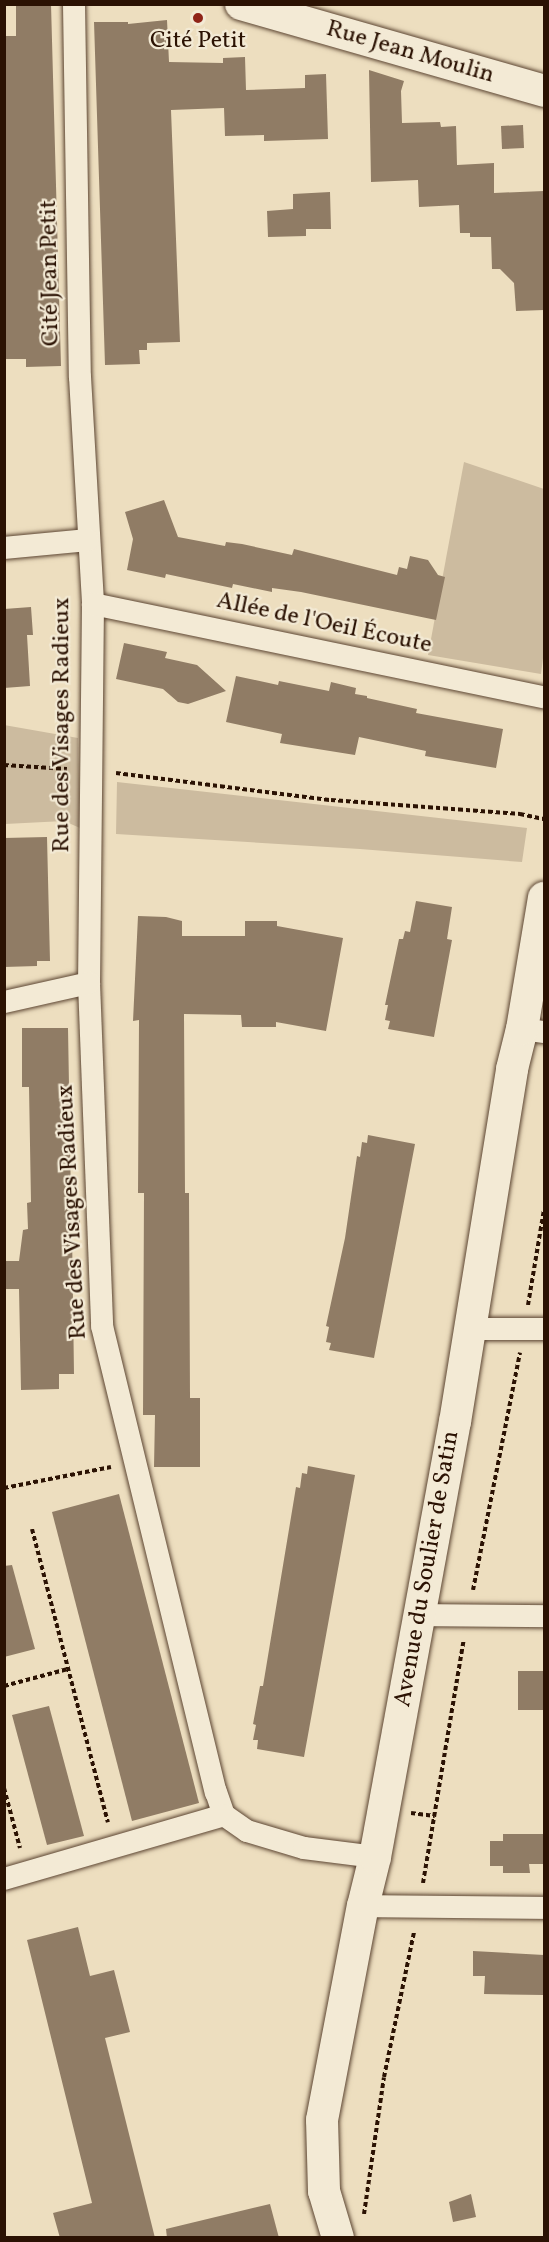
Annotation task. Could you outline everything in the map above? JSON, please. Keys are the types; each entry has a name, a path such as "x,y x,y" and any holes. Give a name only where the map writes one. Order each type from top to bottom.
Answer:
{"street":[{"name":"Cité Jean Petit","path":"74,4 80,377 88,540"},
{"name":"Rue Jean Moulin","path":"241,4 544,91"},
{"path":"4,548 88,540"},
{"name":"Rue des Visages Radieux","path":"88,540 93,604 89,770 89,983 102,1326 216,1792 224,1815"},
{"name":"Allée de l'Oeil Écoute","path":"93,604 544,697"},
{"name":"Avenue du Soulier de Satin","path":"351,2230 324,2191 322,2120 363,1906 375,1857 472,1329 512,1069 533,1031 544,898"},
{"path":"4,1002 89,983"},
{"path":"472,1329 534,1329"},
{"path":"420,1615 544,1616"},
{"path":"15,1876 224,1815 247,1831 304,1848 375,1857"},
{"path":"363,1906 544,1908"}],"path":[{"path":"4,765 89,770 331,800 520,814 544,819"},
{"path":"351,2230 365,2194 384,2077 419,1906 468,1615 534,1329 544,1209"},
{"path":"4,1488 135,1462"},
{"path":"32,1529 114,1847"},
{"path":"4,1686 69,1669"},
{"path":"4,1788 15,1876"}],"shaded area":[{"path":"464,462 544,489 544,650 541,674 428,655"},
{"path":"4,725 78,738 80,828 64,821 5,824"},
{"path":"117,782 527,828 522,862 360,849 116,834"}],"building":[{"path":"16,4 51,4 61,366 26,367 26,359 4,359 4,36 16,36"},
{"path":"167,20 169,62 223,63 223,58 245,57 246,90 305,88 305,75 326,74 328,139 264,141 264,135 225,136 224,108 171,110 180,342 147,343 147,350 139,350 140,364 105,365 94,22 128,22 128,24"},
{"path":"369,70 404,81 401,91 402,123 440,122 441,127 456,126 457,165 494,163 494,193 544,191 544,310 516,311 514,283 500,269 492,269 491,237 470,237 470,233 460,233 459,205 419,207 418,180 371,182"},
{"path":"523,125 524,148 502,149 501,126"},
{"path":"330,192 331,229 306,229 306,236 268,237 267,211 293,209 293,194"},
{"path":"164,500 178,537 225,546 226,542 242,544 292,555 294,549 397,575 399,567 407,569 410,556 428,560 438,575 445,577 436,620 301,592 272,588 272,592 233,584 232,588 166,574 165,578 127,570 133,539 125,512"},
{"path":"31,607 33,635 27,635 30,686 4,688 4,609"},
{"path":"124,643 167,652 165,658 197,665 226,691 188,704 178,702 163,689 116,679"},
{"path":"236,676 278,685 279,681 329,691 331,682 356,688 355,694 367,696 367,698 417,709 416,713 503,729 496,768 425,756 426,751 359,737 355,755 280,743 282,734 226,722"},
{"path":"47,837 50,961 37,961 37,966 4,967 4,838"},
{"path":"416,901 452,907 447,939 452,940 434,1037 388,1029 390,1021 385,1020 388,1005 385,1005 399,939 403,939 405,931 410,932"},
{"path":"138,916 166,917 182,921 182,936 245,936 245,921 277,921 277,926 343,938 326,1031 276,1022 276,1027 242,1027 241,1015 184,1014 185,1193 189,1193 190,1398 200,1398 200,1467 154,1467 155,1415 143,1415 144,1193 138,1193 139,1020 133,1021"},
{"path":"22,1028 68,1028 71,1202 80,1202 80,1230 72,1230 74,1374 59,1374 59,1389 21,1390 19,1289 4,1289 4,1261 19,1261 23,1230 28,1229 27,1203 31,1202 29,1087 22,1087"},
{"path":"368,1135 415,1144 374,1358 329,1350 331,1343 326,1342 329,1327 326,1326 345,1238 357,1156 360,1157 362,1142 367,1143"},
{"path":"308,1466 355,1475 304,1757 257,1749 258,1740 253,1740 256,1725 253,1724 260,1686 263,1686 296,1487 300,1488 302,1473 307,1474"},
{"path":"119,1494 199,1803 132,1821 52,1512"},
{"path":"12,1565 35,1649 4,1657 4,1566"},
{"path":"518,1671 544,1671 544,1710 518,1710"},
{"path":"49,1706 84,1836 47,1845 12,1715"},
{"path":"503,1834 544,1834 544,1864 529,1864 530,1873 503,1873 503,1866 490,1866 490,1841 503,1841"},
{"path":"78,1927 90,1976 114,1970 130,2032 105,2038 155,2238 60,2238 53,2213 92,2203 27,1940"},
{"path":"473,1951 544,1955 544,1995 484,1994 485,1976 473,1976"},
{"path":"471,2194 476,2217 453,2222 449,2202"},
{"path":"270,2204 279,2238 167,2238 166,2229"}],"place":[{"name":"Cité Petit","path":"198,18"}]}
